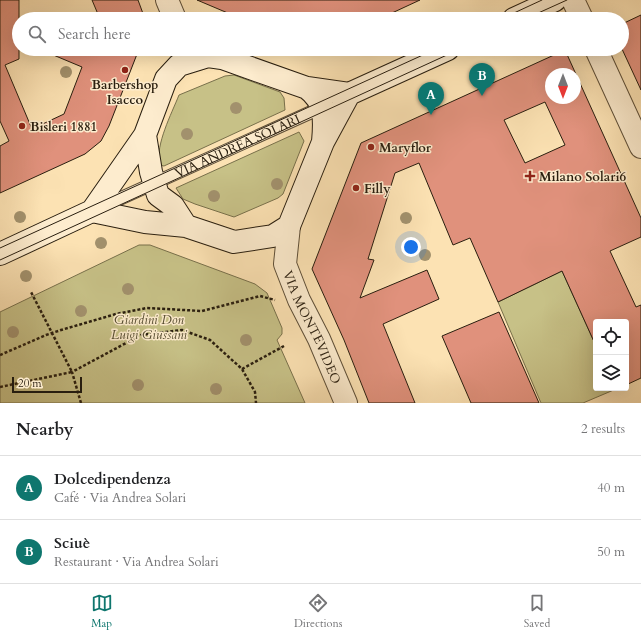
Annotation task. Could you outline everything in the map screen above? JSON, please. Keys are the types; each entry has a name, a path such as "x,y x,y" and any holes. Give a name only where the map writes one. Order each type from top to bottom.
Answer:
{"street":[{"path":"167,0 172,12"},
{"path":"529,12 555,0"},
{"path":"573,0 579,12"},
{"path":"189,56 166,79 145,135 92,211 145,222 186,226 234,242 273,236 289,226 323,142 350,94 307,88 222,58 208,56"},
{"name":"VIA ANDREA SOLARI","path":"350,94 433,56"},
{"path":"599,56 641,147"},
{"path":"307,88 315,94 322,107 325,122 323,142"},
{"path":"145,135 154,184 158,195 174,206 186,226"},
{"name":"VIA ANDREA SOLARI","path":"0,254 92,211"},
{"name":"VIA MONTEVIDEO","path":"289,226 285,264 299,300 319,339 346,403"}],"lane":[{"name":"VIA ANDREA SOLARI","path":"92,211 350,94"}],"path":[{"path":"31,292 72,372 81,403"},
{"path":"0,355 52,333 116,314 147,308 202,311 260,296 278,301"},
{"path":"0,387 72,372 141,335 182,330 210,340 242,369 255,392 256,403"},
{"path":"242,369 284,346"}],"green space":[{"path":"234,75 280,92 284,98 285,110 164,166 159,165 162,138 179,95 225,76"},
{"path":"299,132 304,141 283,194 278,198 234,217 183,199 176,188"},
{"name":"Giardini Don Luigi Giussani","path":"139,245 150,245 255,284 267,293 282,328 282,334 277,340 305,403 0,403 0,312"},
{"path":"562,271 593,339 593,391 611,391 583,403 541,403 498,302"}],"building":[{"path":"0,0 19,0 19,12 12,12 12,56 19,56 19,59 5,65 32,129 64,114 82,67 56,56 136,56 109,126 101,141 85,154 0,193 0,146 9,141 0,121"},
{"path":"92,0 138,0 142,12 97,12"},
{"path":"197,0 420,0 394,12 225,12"},
{"path":"641,15 641,90 625,56 629,56 629,21"},
{"path":"552,56 568,56 573,68 545,68 545,102 504,120 525,163 565,145 546,104 581,104 581,85 641,218 641,237 610,251 636,307 641,305 641,378 629,384 629,319 593,319 593,339 562,271 498,302 470,238 453,245 419,163 395,173 368,259 374,260 360,298 427,270 439,299 383,324 415,403 369,403 344,340 312,269 361,143"},
{"path":"499,312 539,403 471,403 442,336"}],"tram line":[{"path":"516,12 542,0"},
{"path":"540,12 567,0"},
{"path":"0,248 421,56"},
{"path":"0,260 445,56"}],"place":[{"name":"Barbershop Isacco","path":"125,70"},
{"name":"Sciuè","path":"482,96"},
{"name":"Dolcedipendenza","path":"431,115"},
{"name":"Bisleri 1881","path":"22,126"},
{"name":"Maryflor","path":"371,147"},
{"name":"Milano Solari6","path":"530,176"},
{"name":"Filly","path":"356,188"}]}
